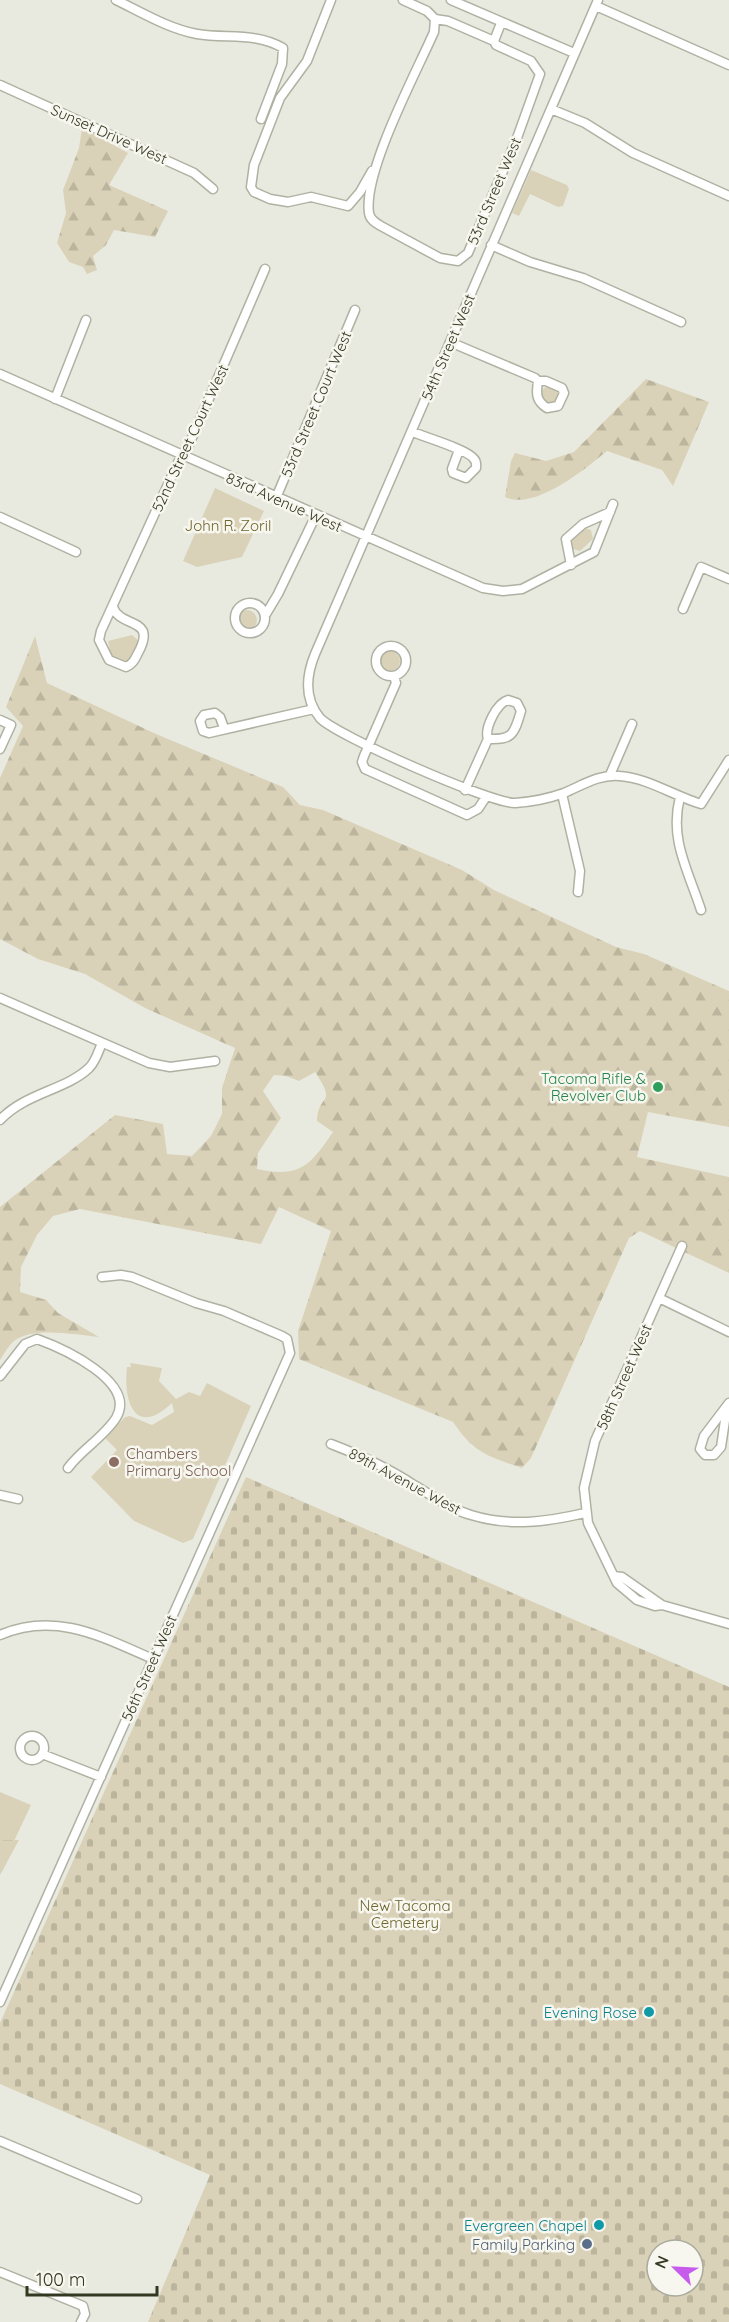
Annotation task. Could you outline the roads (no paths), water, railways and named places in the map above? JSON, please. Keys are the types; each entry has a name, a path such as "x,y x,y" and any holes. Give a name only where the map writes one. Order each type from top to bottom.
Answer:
{"street":[{"path":"116,0 179,29 198,34 252,37 280,46 283,51 282,64 261,119"},
{"path":"330,0 306,61 280,98 254,165 251,187 254,192 270,200 288,202 311,197 348,206 360,192 375,165"},
{"path":"403,0 427,11 435,19"},
{"path":"451,0 574,53"},
{"path":"597,3 729,65"},
{"name":"54th Street West","path":"314,710 309,695 309,669 597,3"},
{"name":"53rd Street West","path":"435,19 448,21 494,41 496,45 531,61 540,74 517,138 465,257 458,261 440,258 372,220 369,212 375,165 434,32 435,19"},
{"path":"494,41 501,23"},
{"name":"Sunset Drive West","path":"0,85 194,173 213,189"},
{"path":"551,109 585,123 633,153 729,196"},
{"path":"491,245 530,261 575,275 681,322"},
{"name":"52nd Street Court West","path":"113,607 118,615 140,626 144,632 142,645 134,662 126,667 111,662 99,640 101,631 188,447 265,269"},
{"name":"53rd Street Court West","path":"276,498 355,310"},
{"path":"55,399 86,320"},
{"path":"450,342 537,381"},
{"name":"83rd Avenue West","path":"0,374 365,538 493,590 522,589 594,552 613,504"},
{"path":"412,432 459,450"},
{"path":"571,565 566,539 583,524 610,513"},
{"path":"266,614 278,594 315,515"},
{"path":"0,517 76,552"},
{"path":"683,609 701,567 729,579"},
{"path":"394,676 396,683 362,762 365,769 466,815 472,814 486,797"},
{"path":"465,790 488,739 486,732 500,704 508,700 517,703 521,711 510,736 504,740 488,739"},
{"path":"224,728 314,710 333,729 465,790 514,803 562,794 587,781 610,775 633,777 680,798 701,804 729,760"},
{"path":"0,720 11,725 0,749"},
{"path":"610,775 632,724"},
{"path":"562,794 579,871 578,892"},
{"path":"680,798 675,817 675,833 701,910"},
{"path":"0,998 159,1066 192,1065 215,1061"},
{"path":"0,1119 21,1102 83,1073 96,1059 102,1043"},
{"name":"58th Street West","path":"585,1514 585,1476 591,1452 682,1246"},
{"name":"56th Street West","path":"0,2002 289,1357 290,1347 282,1336 224,1311 196,1304 132,1277 120,1275 102,1277"},
{"path":"659,1298 729,1332"},
{"path":"0,1376 25,1344 37,1339 68,1351 109,1380 120,1403 116,1418 68,1468"},
{"path":"728,1405 721,1448 714,1455 705,1455 700,1449 704,1436 728,1405"},
{"name":"89th Avenue West","path":"331,1444 374,1462 440,1502 470,1515 502,1522 528,1523 585,1514"},
{"path":"0,1495 18,1499"},
{"path":"585,1514 596,1542 621,1588 636,1600 729,1624"},
{"path":"0,1635 34,1625 70,1626 153,1659"},
{"path":"42,1754 100,1777"},
{"path":"0,2141 137,2199"},
{"path":"0,2272 83,2306 85,2314 81,2322"}],"place":[{"name":"Tacoma Rifle & Revolver Club","path":"658,1087"},
{"name":"Chambers Primary School","path":"114,1462"},
{"name":"Evening Rose","path":"649,2012"},
{"name":"Evergreen Chapel","path":"599,2225"},
{"name":"Family Parking","path":"587,2244"}],"park label":[{"name":"John R. Zoril","path":"228,525"},
{"name":"New Tacoma Cemetery","path":"405,1914"}]}
